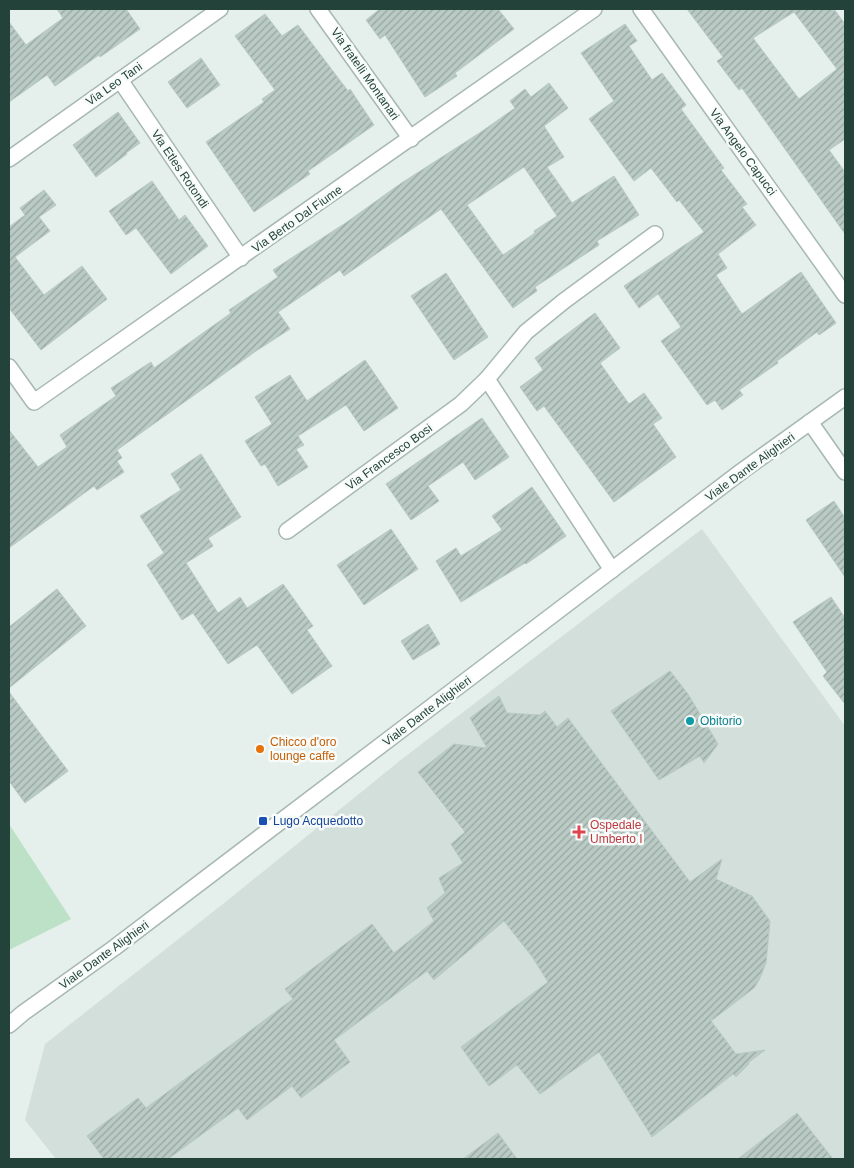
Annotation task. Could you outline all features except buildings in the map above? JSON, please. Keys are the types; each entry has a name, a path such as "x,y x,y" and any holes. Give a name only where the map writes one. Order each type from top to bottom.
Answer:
{"street":[{"name":"Via Leo Tani","path":"9,158 220,9"},
{"name":"Via fratelli Montanari","path":"318,9 411,139"},
{"name":"Via Berto Dal Fiume","path":"9,367 34,402 594,9"},
{"name":"Via Angelo Capucci","path":"641,9 845,295"},
{"name":"Via Etles Rotondi","path":"120,80 241,258"},
{"name":"Via Francesco Bosi","path":"287,531 461,404 488,379 526,332 564,301 655,234"},
{"path":"488,379 612,570"},
{"name":"Viale Dante Alighieri","path":"9,1025 114,948 742,471 845,397"},
{"path":"810,422 845,472"}],"shaded area":[{"name":"Ospedale Umberto I","path":"702,529 845,726 845,1159 56,1159 25,1120 45,1044 223,904 402,759"}],"green space":[{"path":"9,824 71,919 9,950"}],"place":[{"name":"Obitorio","path":"690,721"},
{"name":"Chicco d'oro lounge caffe","path":"260,749"},
{"name":"Lugo Acquedotto","path":"263,821"},
{"name":"Ospedale Umberto I","path":"579,832"}]}
